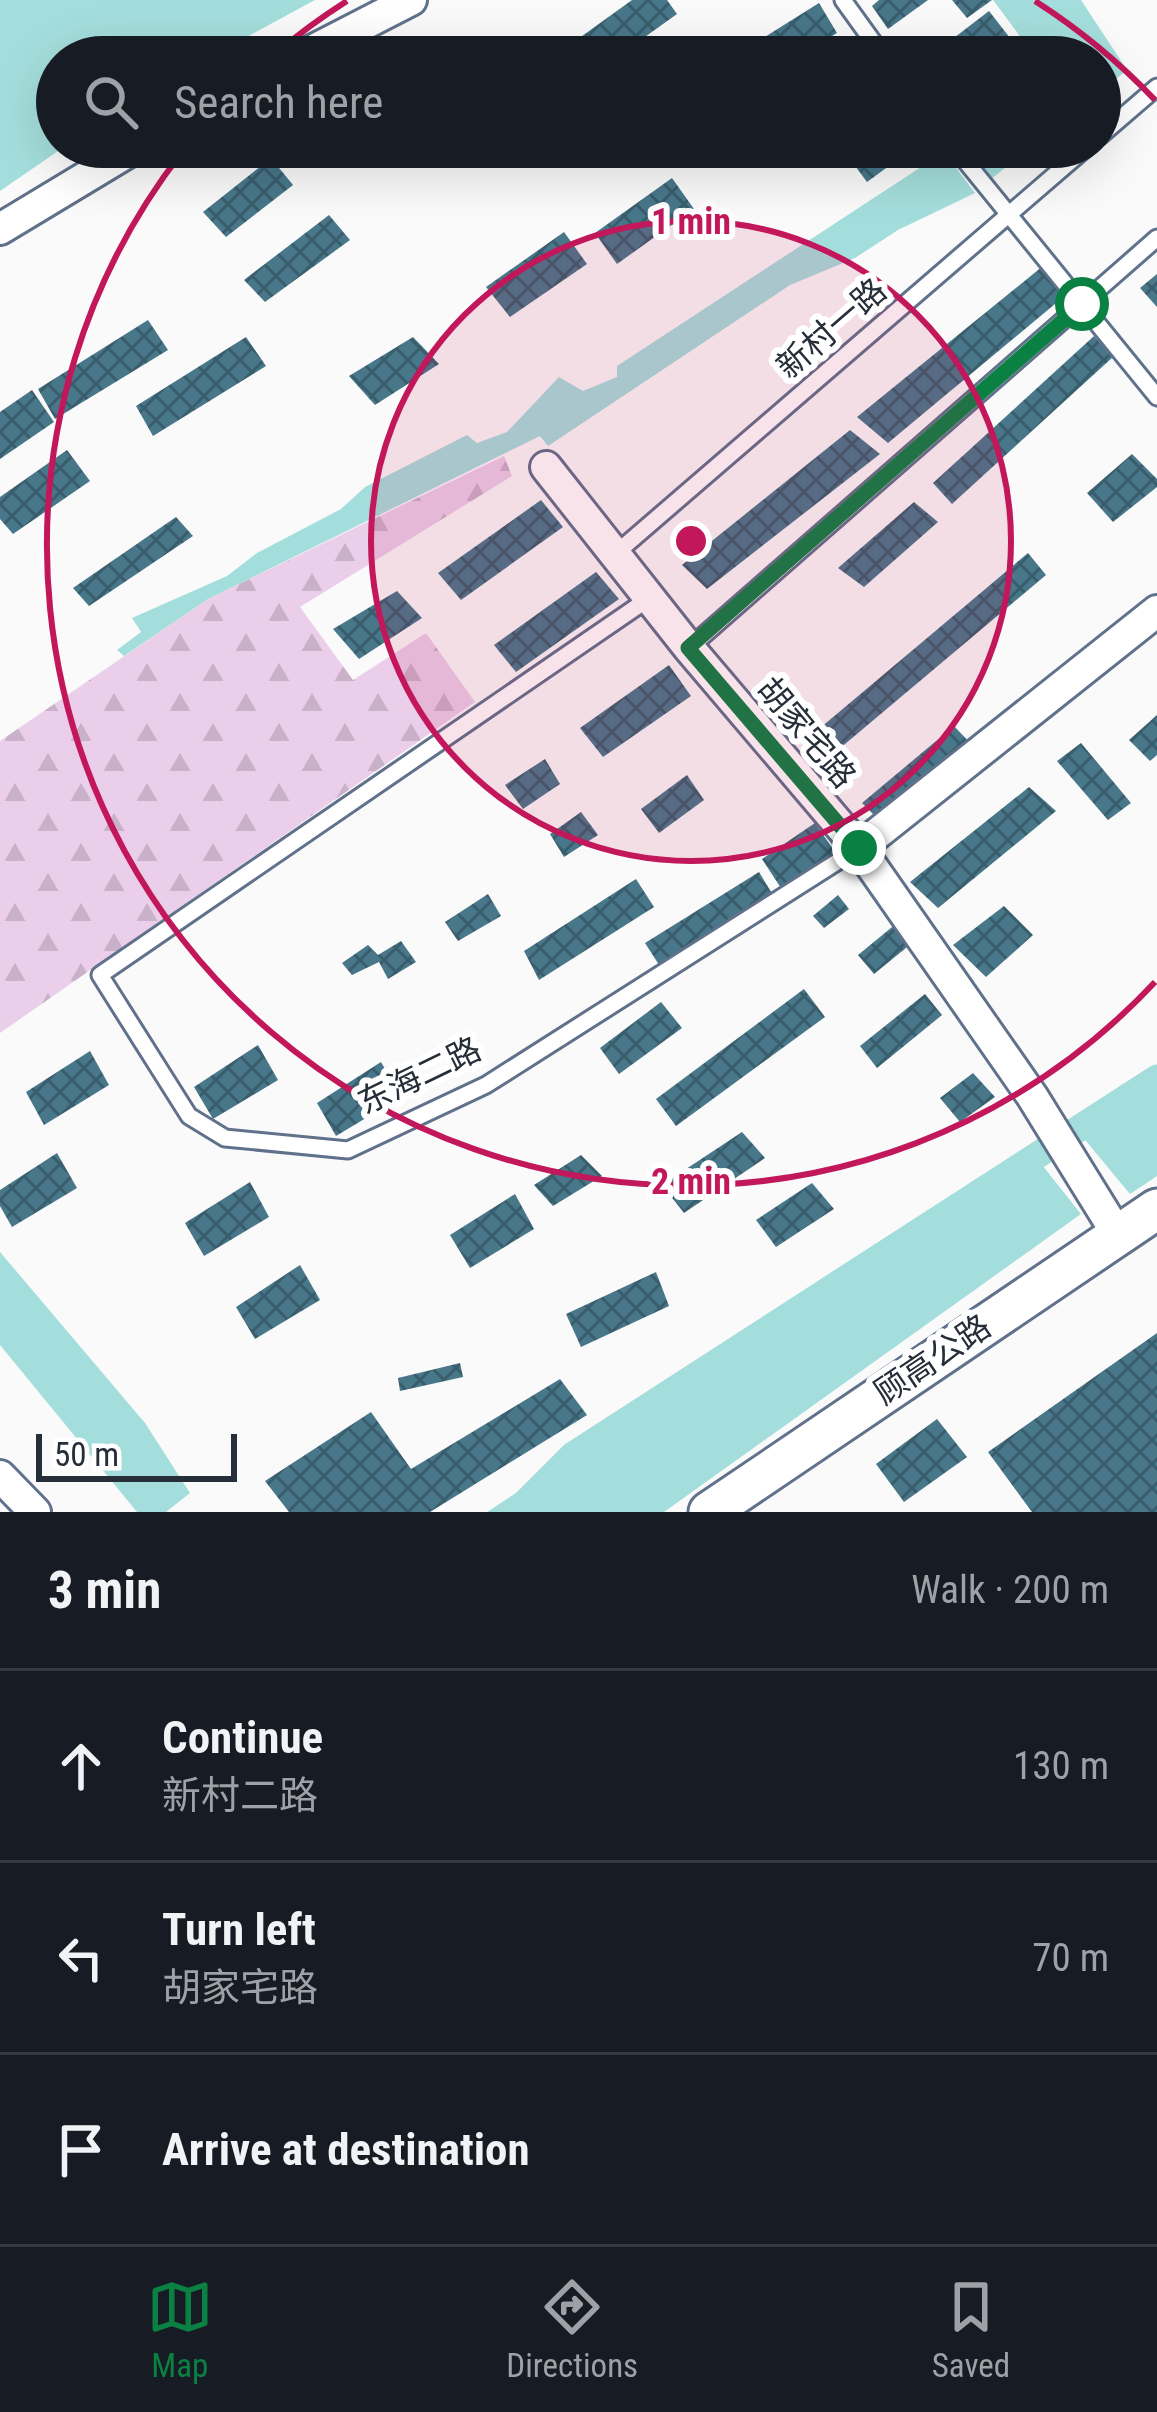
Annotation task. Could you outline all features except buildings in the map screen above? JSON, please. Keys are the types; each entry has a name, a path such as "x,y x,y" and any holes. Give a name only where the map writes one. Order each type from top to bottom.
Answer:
{"street":[{"path":"341,36 411,0"},
{"path":"0,230 102,168"},
{"name":"胡家宅路","path":"546,467 688,648 859,848 1033,1096 1118,1235"},
{"name":"东海二路","path":"859,848 1157,611"},
{"name":"顾高公路","path":"710,1512 1157,1209"},
{"path":"0,1476 34,1512"}],"lane":[{"path":"843,0 869,36"},
{"path":"1121,118 1157,87"},
{"path":"971,168 1157,397"},
{"name":"新村一路","path":"614,555 1063,168"},
{"path":"688,648 1157,238"},
{"name":"东海二路","path":"648,599 100,975 189,1116 225,1138 348,1150 486,1085 859,848"}],"green space":[{"path":"504,456 512,476 300,607 353,680 426,633 475,702 0,1033 0,741 208,599"}],"water":[{"path":"0,0 315,0 249,36 36,36 36,166 0,191"},
{"path":"993,0 1081,0 1105,36 1020,36"},
{"path":"920,168 956,168 975,193 898,230 855,258 790,285 548,446 540,436 208,599 124,656 117,650 141,632 132,618 227,576 257,553 341,509 365,487 467,435 477,443 507,432 559,377 583,391 617,377 617,366"},
{"path":"982,168 1005,168 990,180"},
{"path":"1157,1079 1157,1176 1130,1194 1076,1129"},
{"path":"1035,1156 1081,1214 664,1512 487,1512"},
{"path":"0,1252 145,1423 190,1493 166,1512 137,1512 0,1345"}],"waterway":[{"path":"516,1512 573,1455 1157,1078"}],"route":[{"path":"859,848 688,648 1082,304"}]}
